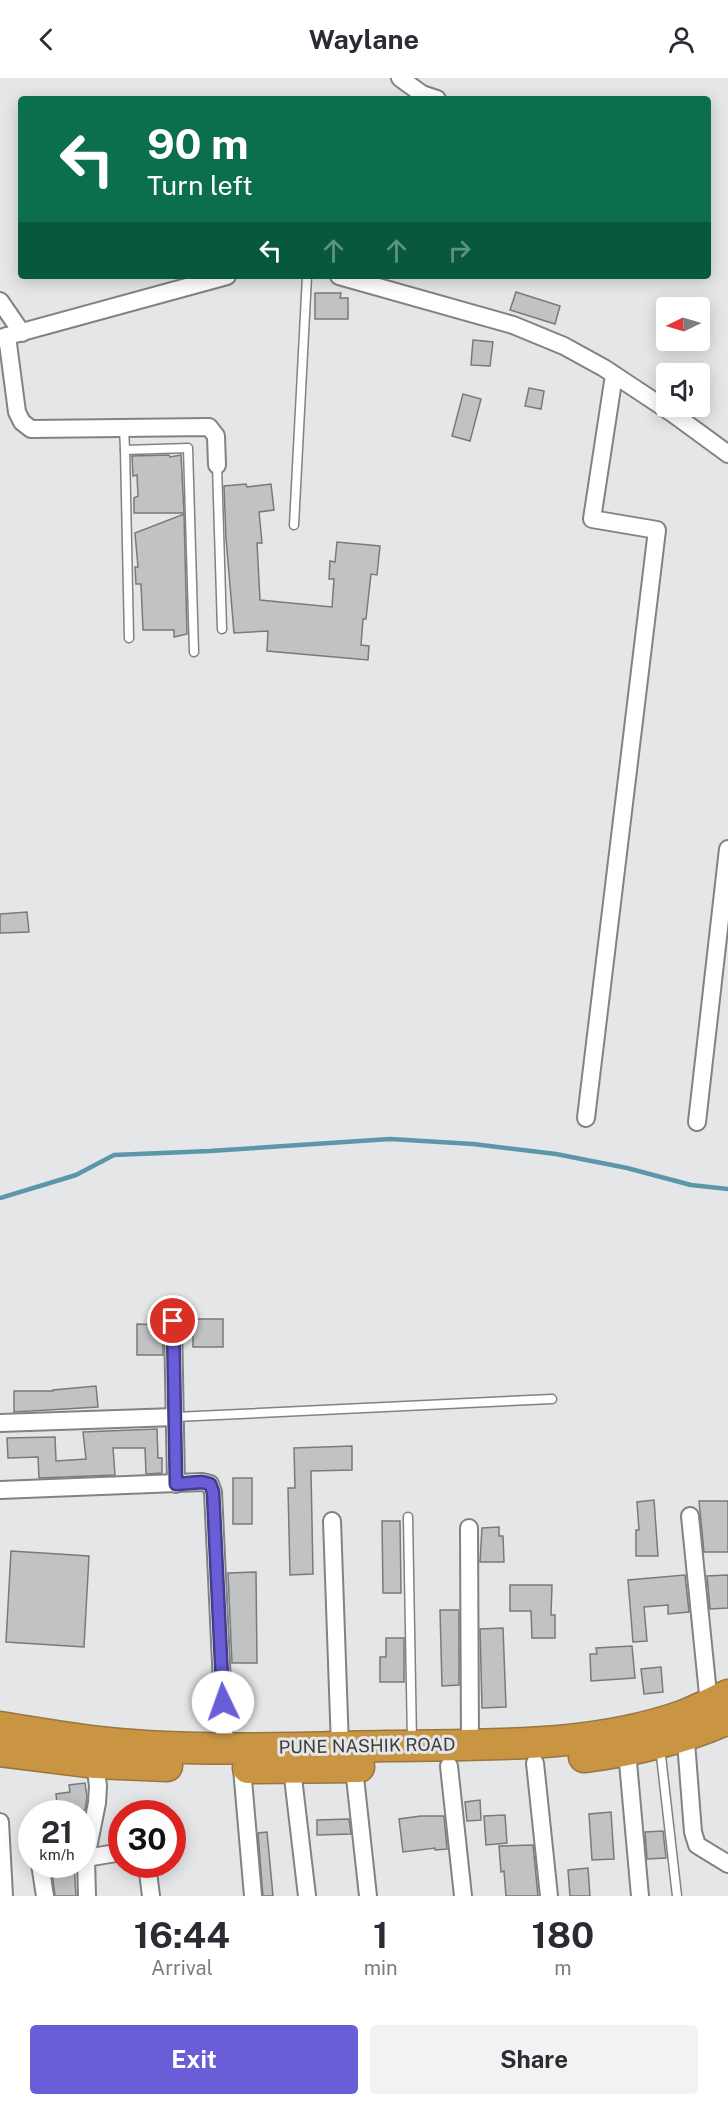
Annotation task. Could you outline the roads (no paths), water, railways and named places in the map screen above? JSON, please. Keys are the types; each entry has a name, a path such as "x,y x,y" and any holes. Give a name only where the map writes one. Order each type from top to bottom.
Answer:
{"highway":[{"name":"PUNE NASHIK ROAD","path":"0,1727 234,1758 292,1768 412,1745 555,1741 699,1719"},
{"name":"PUNE NASHIK ROAD","path":"0,1750 95,1763 347,1757 449,1766 535,1763 627,1751 699,1719"}],"street":[{"path":"400,78 428,96"},
{"path":"10,335 216,279"},
{"path":"350,279 513,325 564,346 614,375 728,454"},
{"path":"0,301 10,335 17,412 22,422 31,429 209,427 216,436 217,465"},
{"path":"586,1118 657,530 592,519 614,375"},
{"path":"697,1122 728,849"},
{"path":"173,1321 176,1484"},
{"path":"0,1423 175,1416"},
{"path":"0,1490 202,1482 210,1484 213,1492 234,1758 253,1896"},
{"path":"690,1516 699,1719 693,1832 697,1845 728,1864"},
{"path":"332,1521 347,1757 368,1896"},
{"path":"469,1528 470,1744"},
{"path":"627,1751 640,1896"},
{"path":"95,1763 98,1785 96,1808"},
{"path":"535,1763 549,1896"},
{"path":"449,1766 463,1896"},
{"path":"292,1768 308,1896"},
{"path":"0,1822 4,1896"},
{"path":"42,1878 45,1896"},
{"path":"87,1878 87,1896"},
{"path":"149,1878 151,1896"}],"lane":[{"path":"294,525 307,279"},
{"path":"124,429 129,638"},
{"path":"125,449 188,448 194,652"},
{"path":"217,465 222,629"},
{"path":"175,1416 552,1399"},
{"path":"408,1517 412,1745"},
{"path":"677,1896 699,1719"}],"waterway":[{"path":"0,1198 76,1175 114,1155 390,1139 473,1144 556,1154 627,1168 691,1185 728,1189"}]}
